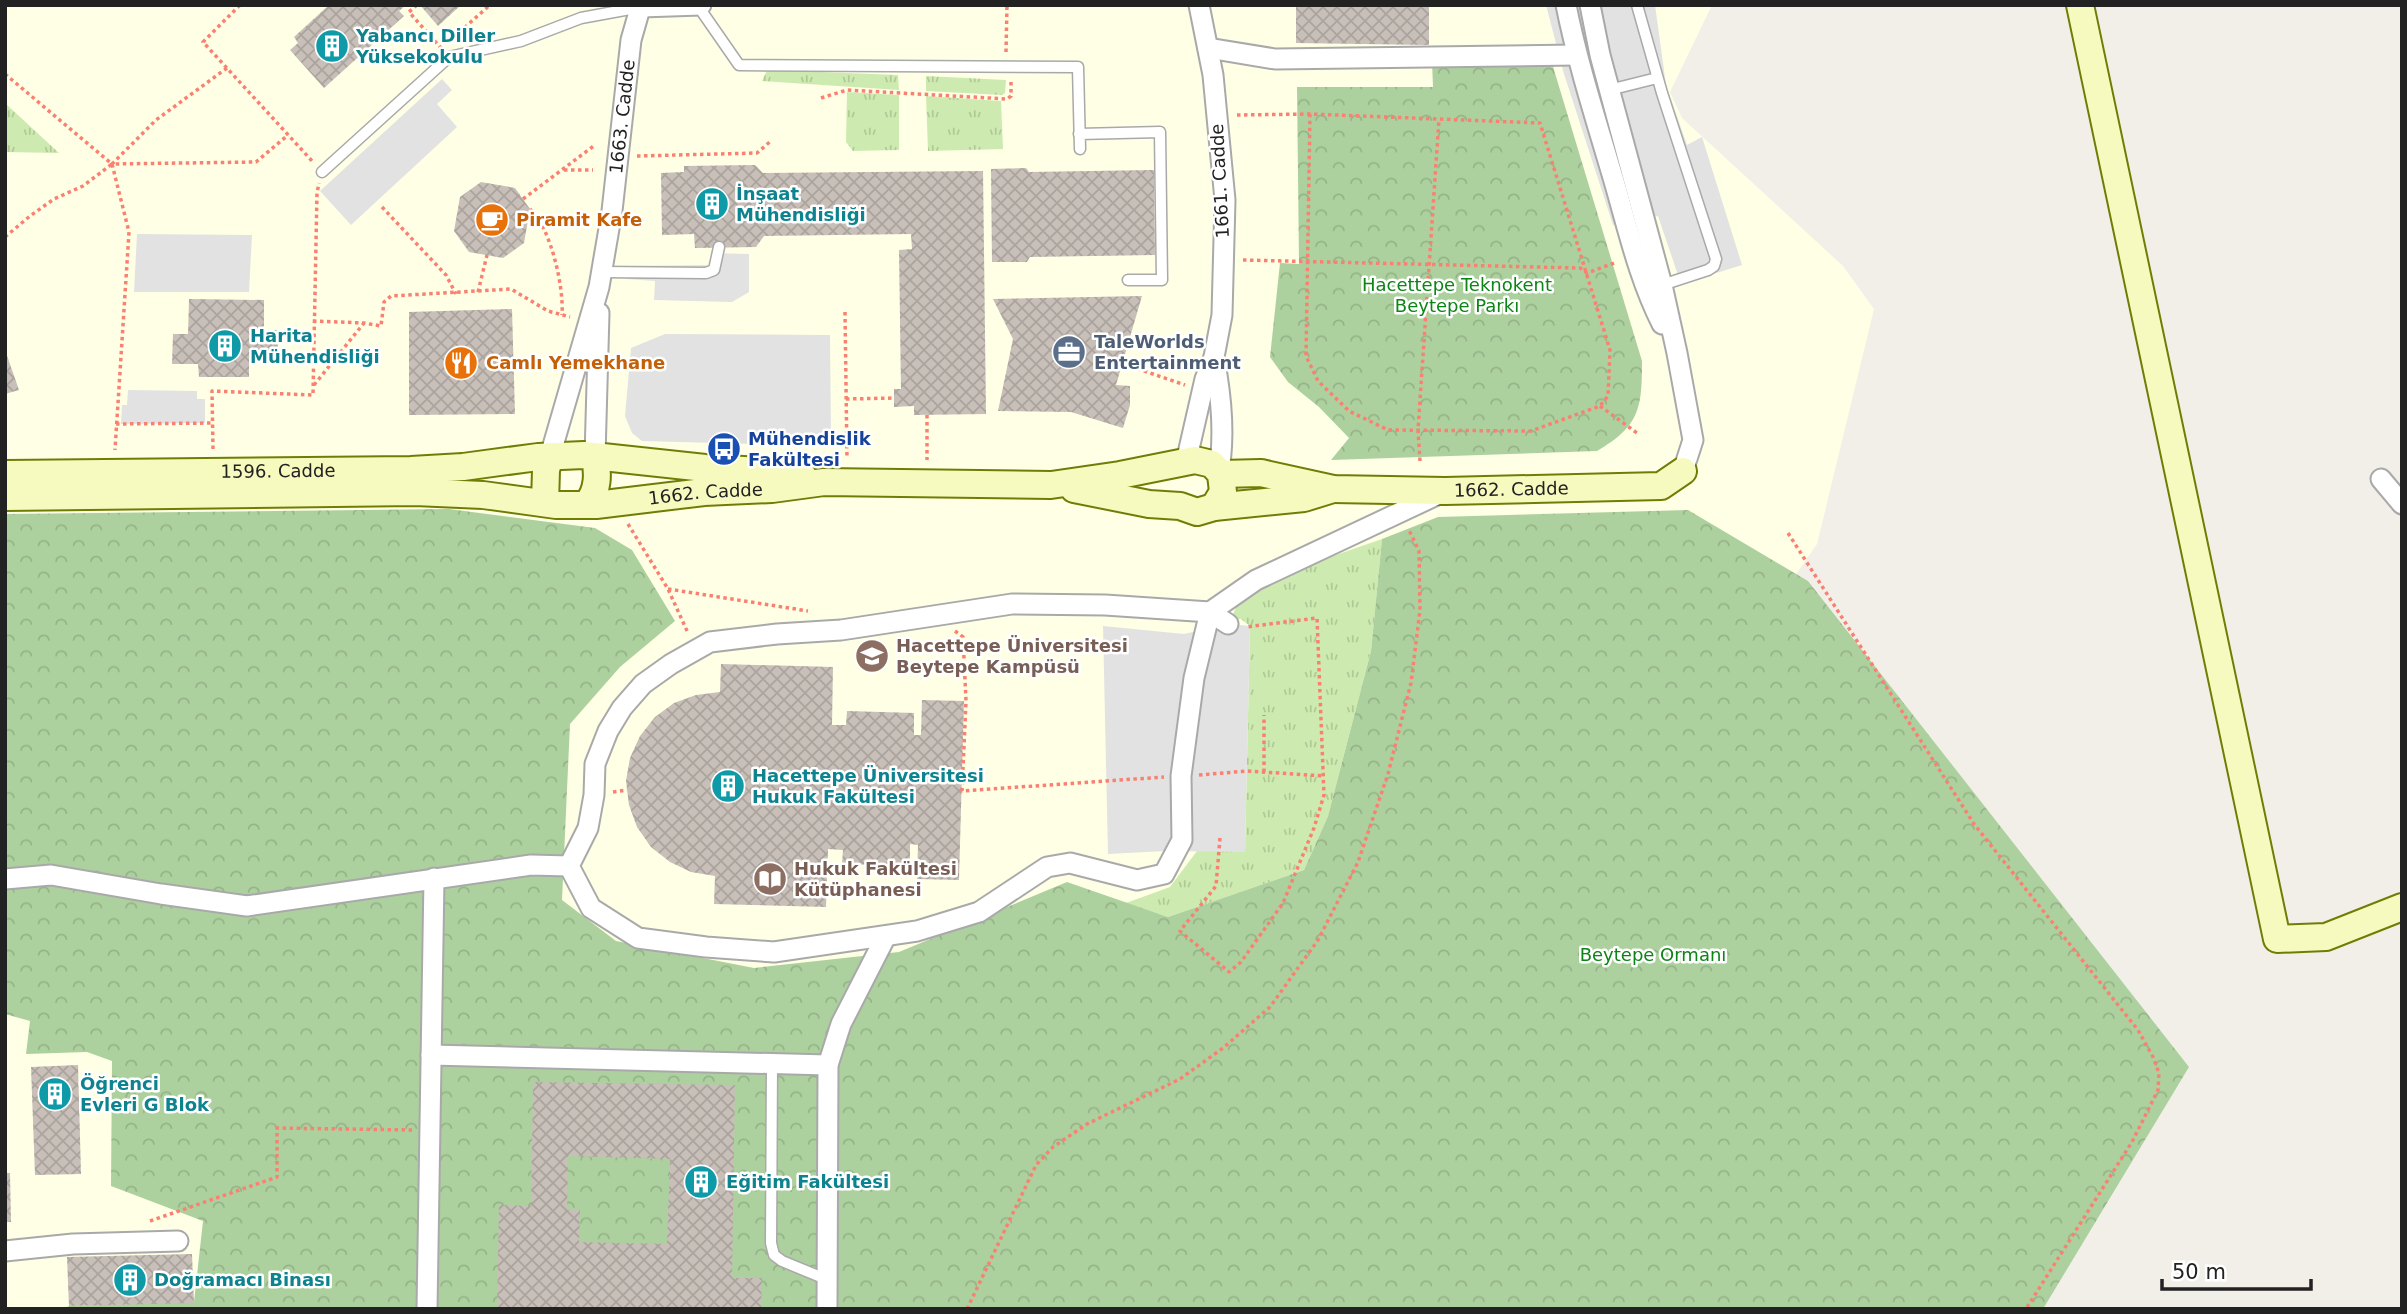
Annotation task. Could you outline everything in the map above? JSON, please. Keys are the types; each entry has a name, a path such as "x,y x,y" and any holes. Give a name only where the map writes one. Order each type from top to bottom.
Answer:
{"street":[{"path":"641,6 699,5"},
{"path":"1182,5 1199,5"},
{"name":"1661. Cadde","path":"1186,463 1205,379 1214,357 1222,315 1225,200 1208,48 1199,5"},
{"path":"1566,5 1576,55 1644,283 1677,353"},
{"path":"1590,5 1609,90 1662,285 1677,353 1693,440 1683,471"},
{"path":"2080,5 2277,939 2326,937 2402,906"},
{"name":"1663. Cadde","path":"595,456 600,280 631,40 641,6"},
{"path":"1208,48 1275,59 1576,55"},
{"name":"1663. Cadde","path":"551,456 600,280"},
{"name":"1661. Cadde","path":"1214,357 1219,381 1222,451 1220,472"},
{"path":"545,503 546,470 551,456"},
{"name":"1662. Cadde","path":"551,456 595,456 705,468 784,471 824,482"},
{"name":"1596. Cadde","path":"5,474 411,470 463,467 551,456"},
{"path":"595,456 595,491 599,504"},
{"name":"1662. Cadde","path":"545,503 599,504 824,482 1051,485 1204,460 1220,472 1261,473 1333,489 1445,491 1661,486 1683,471"},
{"path":"1181,506 1172,491 1172,483 1179,467 1186,463"},
{"path":"1214,507 1223,492 1220,472"},
{"path":"2381,479 2402,504"},
{"name":"1662. Cadde","path":"1051,485 1149,504 1181,506 1197,512 1214,507 1304,498 1333,489"},
{"path":"569,866 591,908 638,938 774,952 918,931 979,912 1047,867 1070,863 1137,880 1164,874 1182,840 1181,776 1194,678 1210,612 1256,580 1445,491"},
{"name":"1596. Cadde","path":"5,497 415,492 484,495 545,503"},
{"path":"569,866 588,828 594,795 595,764 608,731 622,708 643,684 670,664 710,642 841,630 1012,604 1105,605 1210,612 1234,626"},
{"path":"5,879 51,875 247,906 531,865 569,866"},
{"path":"426,1309 434,878"},
{"path":"827,1309 828,1065 841,1024 886,936"},
{"path":"431,1055 828,1065"},
{"path":"5,1251 73,1244 136,1246 178,1241"}],"lane":[{"path":"699,5 739,65 1078,67 1080,149"},
{"path":"1637,5 1657,78 1716,259 1711,268 1662,285"},
{"path":"322,172 449,57 521,41 581,18 641,6"},
{"path":"1609,90 1657,78"},
{"path":"1079,134 1160,132 1162,280 1128,280"},
{"path":"600,280 706,274 714,270 719,247"},
{"path":"772,1063 771,1243 774,1255 828,1280"}],"path":[{"path":"240,5 203,42 322,172"},
{"path":"417,5 409,12 431,37"},
{"path":"449,57 464,28 489,5"},
{"path":"1007,5 1006,54 1013,56"},
{"path":"5,237 30,216 54,200 83,186 112,164 156,120 227,68"},
{"path":"5,74 112,164 129,232 114,473"},
{"path":"821,98 847,90 1007,99 1011,96 1011,82"},
{"path":"1216,115 1310,114 1540,123 1610,350 1608,396 1600,406 1531,431 1388,430 1349,411 1318,381 1306,356 1310,114"},
{"path":"1420,461 1418,430 1438,119"},
{"path":"112,164 256,162 288,135"},
{"path":"618,156 757,153 772,141"},
{"path":"523,199 595,145"},
{"path":"562,170 593,170"},
{"path":"212,472 212,391 313,395 317,193"},
{"path":"382,207 446,275 456,294"},
{"path":"530,209 539,217 547,233 563,301 562,315"},
{"path":"478,292 487,255"},
{"path":"1223,260 1580,268 1587,273"},
{"path":"1587,273 1619,262"},
{"path":"313,321 381,326 384,302 391,296 511,289 548,311 589,321"},
{"path":"845,312 847,458"},
{"path":"313,386 364,323"},
{"path":"1124,364 1193,388"},
{"path":"846,399 895,398"},
{"path":"1600,406 1637,433"},
{"path":"927,415 927,460"},
{"path":"116,424 213,424"},
{"path":"599,504 634,531 668,589 689,634 679,640"},
{"path":"967,1309 1036,1165 1053,1147 1087,1124 1180,1079 1223,1048 1270,1007 1318,940 1358,862 1388,774 1411,682 1420,610 1419,551 1401,512"},
{"path":"1788,533 1974,824 2138,1030 2154,1057 2158,1090 2151,1105 2132,1142 2026,1309"},
{"path":"668,589 809,611"},
{"path":"937,616 963,637 966,701 962,791 1247,771 1324,776"},
{"path":"1220,838 1216,886 1180,931 1229,972 1241,962 1283,903 1314,828 1324,795 1317,618 1234,626"},
{"path":"1264,715 1264,772"},
{"path":"136,1246 149,1221 277,1177 277,1128 430,1130"}],"shaded area":[{"name":"Hacettepe Üniversitesi Beytepe Kampüsü","path":"5,5 1712,5 1670,92 1682,118 1843,266 1874,309 1817,544 1662,768 1015,1309 5,1309"},
{"path":"1546,5 1655,5 1666,85 1687,145 1702,137 1742,265 1681,284 1658,216 1613,225 1564,74"},
{"path":"442,79 452,90 437,104 457,127 351,225 320,191"},
{"path":"137,234 252,235 249,292 134,292"},
{"path":"711,253 749,254 749,292 732,302 654,300 655,281 627,279 628,266 711,265"},
{"path":"665,334 830,335 831,436 822,441 788,445 642,441 632,433 625,416 631,348"},
{"path":"128,390 197,391 197,399 205,399 205,423 121,424 122,405 127,405"},
{"path":"1228,624 1250,626 1245,852 1165,851 1108,854 1103,626 1184,634"}],"green space":[{"name":"Hacettepe Teknokent Beytepe Parkı","path":"1551,60 1642,361 1641,391 1636,414 1622,433 1597,451 1331,460 1349,438 1319,407 1288,382 1270,357 1280,263 1299,264 1297,87 1433,87 1432,61"},
{"path":"767,70 898,75 899,90 762,81"},
{"path":"926,76 1006,80 1005,93 926,91"},
{"path":"847,92 899,95 899,150 853,151 846,142"},
{"path":"926,96 1001,101 1003,149 928,151"},
{"path":"5,103 59,153 5,152"},
{"name":"Beytepe Ormanı","path":"449,509 595,528 632,550 675,621 620,667 570,724 562,900 616,941 754,968 899,952 1067,882 1168,917 1304,870 1328,816 1371,651 1382,539 1438,517 1688,510 1808,581 2189,1067 2043,1309 62,1309 69,1306 194,1302 203,1221 111,1186 112,1061 87,1052 26,1054 30,1021 5,1014 5,514"},
{"path":"1382,539 1371,651 1328,816 1304,870 1168,917 1126,903 1170,887 1197,851 1245,851 1250,626 1241,619 1231,619 1239,600 1307,565"}],"building":[{"name":"Yabancı Diller Yüksekokulu","path":"329,5 406,5 399,11 404,16 324,88 290,50 298,43 294,37"},
{"name":"Yabancı Diller Yüksekokulu","path":"420,5 461,5 438,26"},
{"path":"1296,5 1429,5 1429,45 1296,43"},
{"path":"755,165 763,173 983,171 986,414 914,415 914,406 894,407 894,389 901,389 899,250 912,249 911,234 764,236 756,247 695,248 694,234 662,235 661,173 684,172 684,166"},
{"path":"1026,168 1029,172 1154,170 1155,255 1030,257 1027,262 992,262 991,169"},
{"name":"Piramit Kafe","path":"481,182 515,188 530,209 524,243 503,258 469,252 454,231 460,197"},
{"name":"TaleWorlds Entertainment","path":"1142,296 1116,385 1130,386 1130,405 1123,428 1071,412 998,411 1013,339 993,299"},
{"name":"Harita Mühendisliği","path":"189,299 264,300 264,330 278,330 278,357 249,358 249,377 199,377 198,364 172,364 173,334 188,334"},
{"name":"Camlı Yemekhane","path":"512,309 515,414 409,415 409,312"},
{"path":"5,350 19,390 5,394"},
{"name":"Hacettepe Üniversitesi Hukuk Fakültesi","path":"721,664 833,667 832,725 846,725 847,711 914,713 914,735 921,735 922,700 964,701 959,880 917,879 918,845 910,844 910,866 842,864 843,850 828,849 826,907 714,904 715,876 691,872 670,862 651,847 637,827 629,805 626,781 630,758 640,736 655,717 674,703 696,695 720,692"},
{"name":"Öğrenci Evleri G Blok","path":"78,1065 81,1174 35,1175 31,1067"},
{"name":"Eğitim Fakültesi","path":"533,1082 735,1085 732,1278 762,1278 761,1309 497,1309 499,1205 531,1206","holes":["568,1156 670,1159 667,1244 579,1242 580,1210 567,1210"]},
{"path":"5,1173 10,1173 11,1222 5,1222"},
{"name":"Doğramacı Binası","path":"192,1254 194,1303 69,1306 67,1257"}],"place":[{"name":"Yabancı Diller Yüksekokulu","path":"332,46"},
{"name":"İnşaat Mühendisliği","path":"712,204"},
{"name":"Piramit Kafe","path":"492,220"},
{"name":"Harita Mühendisliği","path":"225,346"},
{"name":"TaleWorlds Entertainment","path":"1069,352"},
{"name":"Camlı Yemekhane","path":"461,363"},
{"name":"Mühendislik Fakültesi","path":"724,449"},
{"name":"Hacettepe Üniversitesi Beytepe Kampüsü","path":"872,656"},
{"name":"Hacettepe Üniversitesi Hukuk Fakültesi","path":"728,786"},
{"name":"Hukuk Fakültesi Kütüphanesi","path":"770,879"},
{"name":"Öğrenci Evleri G Blok","path":"55,1094"},
{"name":"Eğitim Fakültesi","path":"701,1182"},
{"name":"Doğramacı Binası","path":"130,1280"}]}
